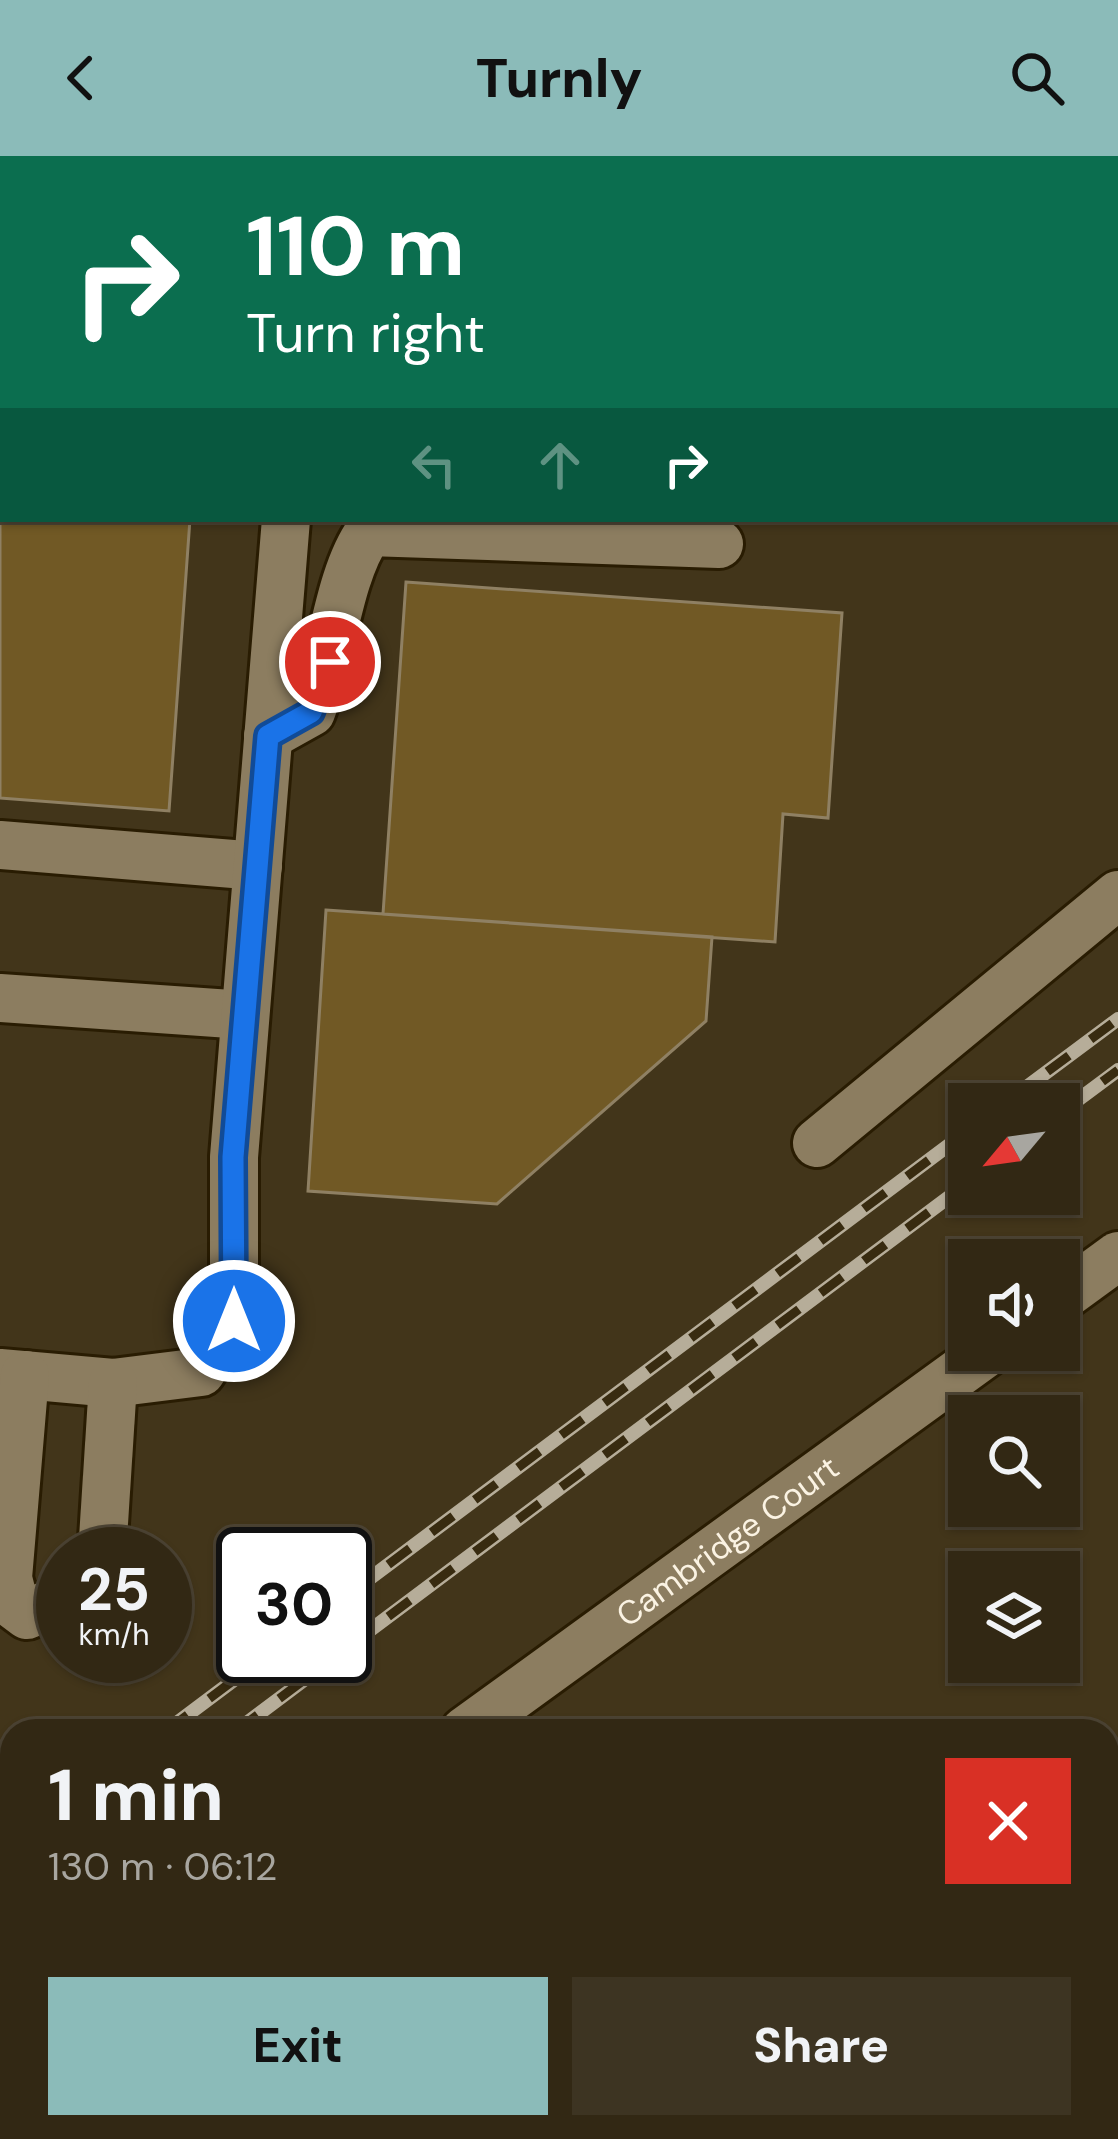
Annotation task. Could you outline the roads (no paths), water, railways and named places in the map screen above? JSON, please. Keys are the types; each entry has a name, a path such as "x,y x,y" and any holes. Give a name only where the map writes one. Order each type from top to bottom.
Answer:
{"street":[{"path":"36,1611 27,1615 15,1606 8,1578 13,1374 113,1383 201,1372 234,1321 233,1157 285,522 369,532 719,544"},
{"path":"268,736 311,712 330,662 356,550 369,532"},
{"path":"0,845 258,866"},
{"path":"818,1143 1118,895"},
{"path":"0,998 245,1015"},
{"path":"1080,1284 1118,1256"},
{"name":"Cambridge Court","path":"482,1719 960,1371"},
{"path":"104,1527 113,1383"}],"railway":[{"path":"1032,1083 1118,1019"},
{"path":"1080,1098 1118,1070"},
{"path":"372,1577 948,1146"},
{"path":"372,1629 948,1198"},
{"path":"182,1719 230,1683"},
{"path":"252,1719 300,1683"}]}
